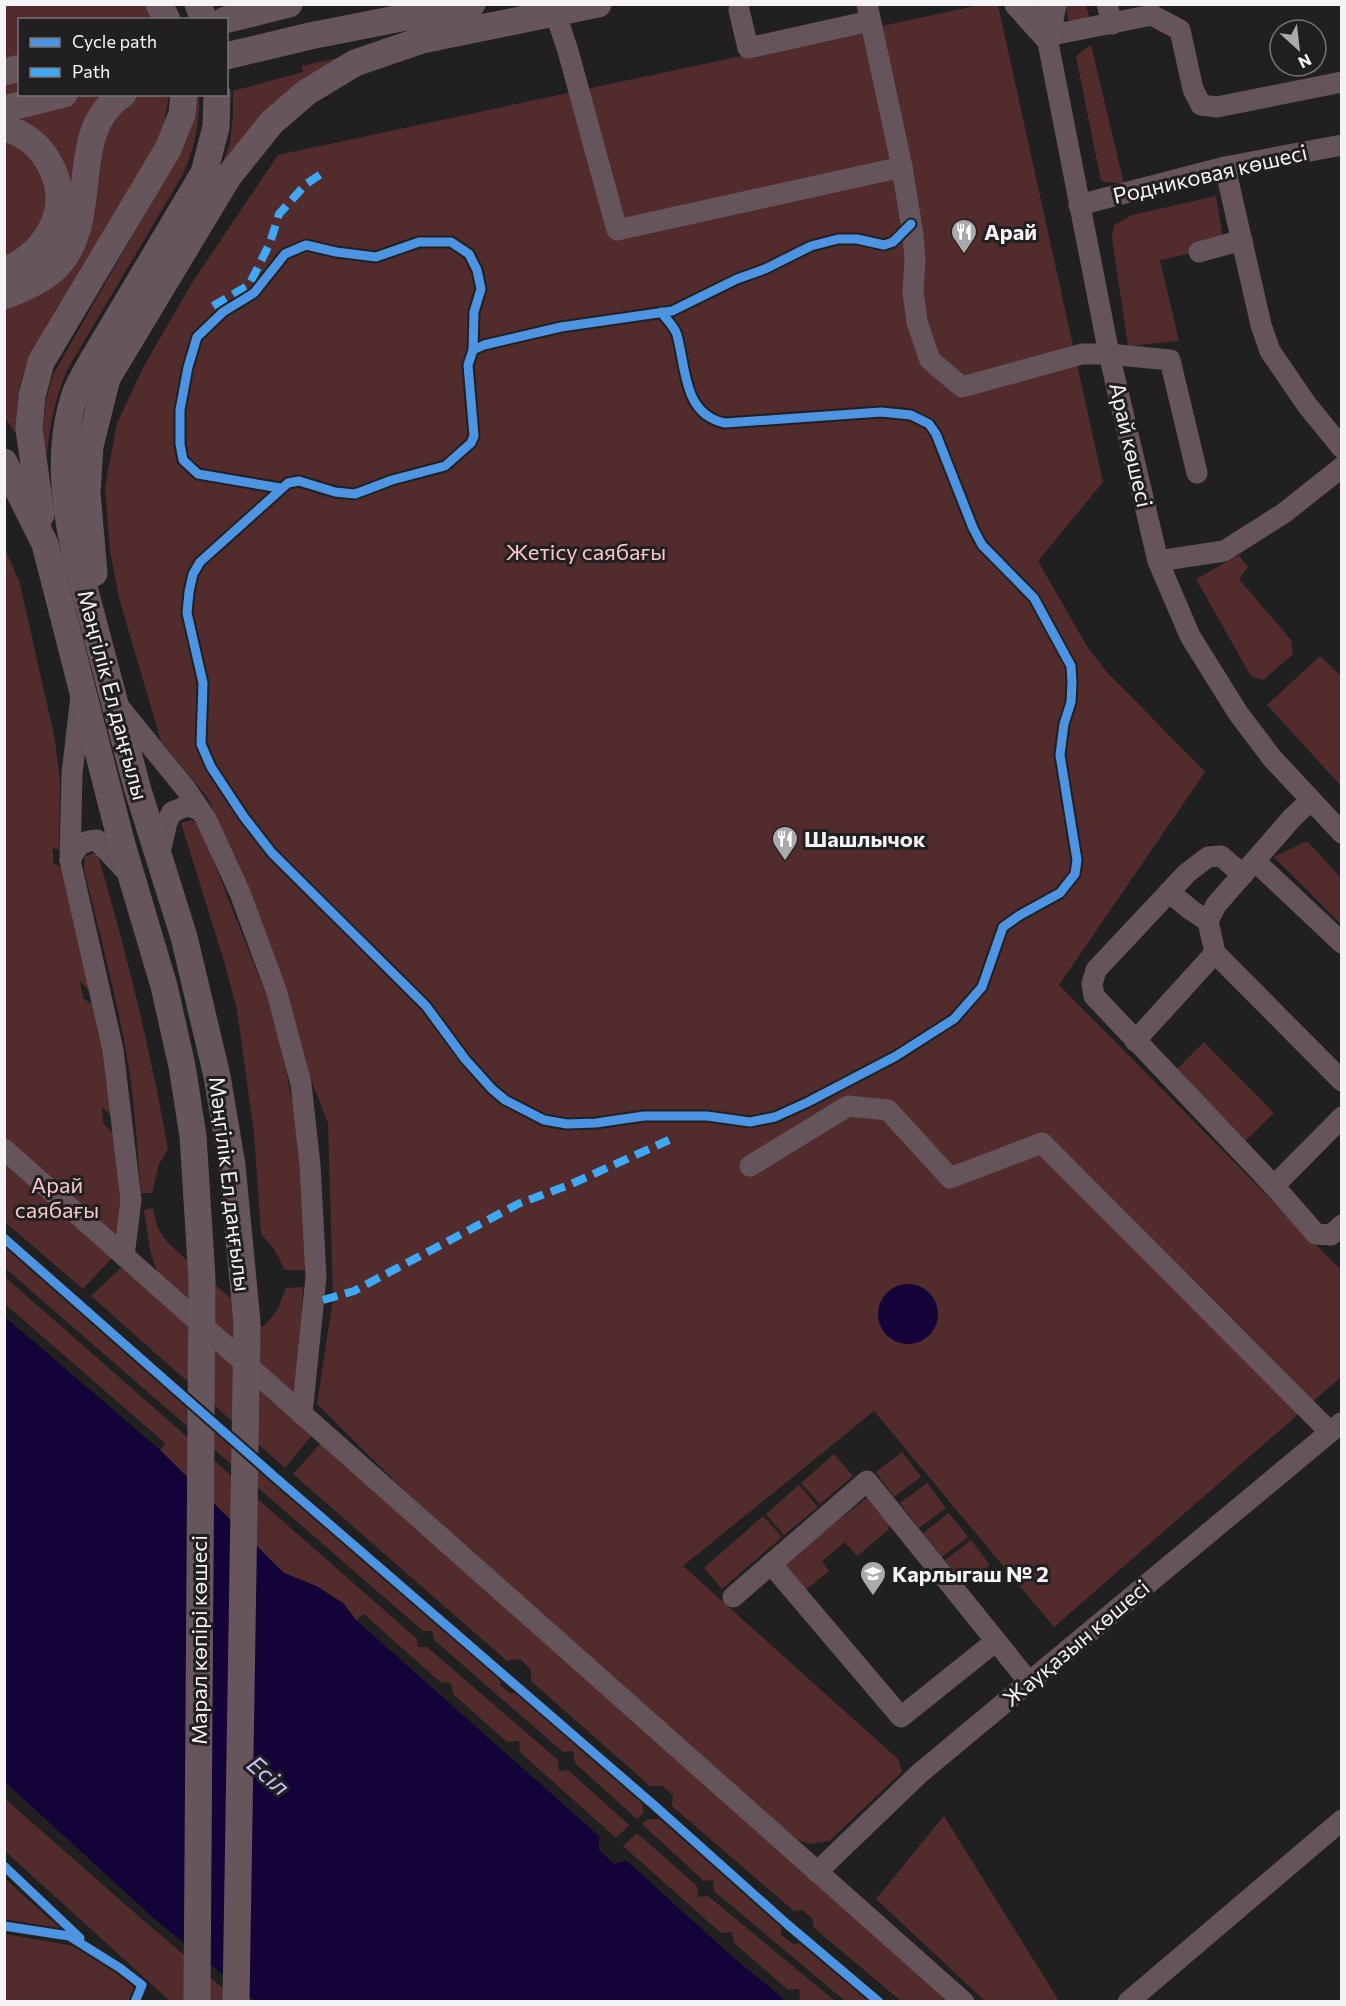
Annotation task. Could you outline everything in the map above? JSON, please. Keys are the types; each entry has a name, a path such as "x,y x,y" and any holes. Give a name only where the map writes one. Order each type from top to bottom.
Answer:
{"main road":[{"path":"159,4 166,18"},
{"path":"228,19 289,4"},
{"path":"228,56 310,36 472,4"},
{"path":"100,645 87,493 90,446 107,378 228,177 272,122 307,92 355,63 422,40 556,15 598,4"},
{"path":"1018,4 1047,36"},
{"path":"1047,36 1053,4"},
{"path":"4,109 56,96"},
{"path":"4,296 38,281 54,269 72,245 78,232 95,129 104,112 120,96"},
{"path":"45,544 29,429 32,396 41,362 168,149 182,114 184,96"},
{"name":"Мәңгілік Ел даңғылы","path":"217,96 216,127 204,173 76,392 68,425 65,494 69,526 113,700 184,937 217,1076 232,1165 247,1322"},
{"path":"4,128 16,131 32,141 44,155 53,169 58,184 59,200 57,218 42,244 20,265 4,271"},
{"name":"Мәңгілік Ел даңғылы","path":"4,462 45,544 133,879 164,986 182,1066 193,1136 202,1279"},
{"path":"4,500 38,567 79,678"},
{"name":"Марал көпірі көшесі","path":"197,2001 202,1279"},
{"name":"Марал көпірі көшесі","path":"236,2001 247,1322"}],"street":[{"name":"Арай көшесі","path":"1040,4 1109,354 1158,561 1190,636 1238,713 1272,758 1341,833"},
{"path":"739,10 748,48 868,13 902,167 913,235 915,259 913,292 916,322 930,360 962,387 1082,354 1109,354 1170,360 1197,473"},
{"path":"1047,36 1109,14 1154,10 1180,30 1193,89 1201,105 1216,107 1341,82"},
{"path":"556,15 617,230 902,167"},
{"name":"Родниковая көшесі","path":"1079,205 1225,167 1341,146"},
{"path":"1225,167 1261,325 1270,351 1306,405 1341,448"},
{"path":"1199,252 1242,240"},
{"path":"1158,561 1224,551 1284,513 1341,467"},
{"path":"79,678 72,774 70,860 114,1050 131,1200 124,1256"},
{"path":"113,700 186,789 206,819 244,904 277,993 301,1084 310,1165 316,1277 302,1414"},
{"path":"1310,801 1292,818 1216,905 1208,921 1215,953 1341,1081"},
{"path":"159,858 167,822 172,812 187,806 200,810"},
{"path":"70,860 77,847 86,840 97,840 133,879"},
{"path":"1341,943 1249,868 1221,856 1208,857 1187,873 1096,970 1092,984 1094,996 1274,1186 1316,1234 1331,1235 1341,1225"},
{"path":"1169,892 1208,921"},
{"path":"1135,1041 1215,953"},
{"path":"750,1166 848,1106 888,1110 950,1178 1042,1143 1336,1427"},
{"path":"1274,1186 1341,1117"},
{"path":"4,1149 964,2001"},
{"name":"Жауқазын көшесі","path":"817,1872 920,1773 1336,1427"},
{"path":"733,1597 867,1481 1029,1682"},
{"path":"771,1564 901,1717 996,1641"},
{"path":"1132,1998 1341,1820"}],"green space":[{"path":"4,5 145,5 152,18 18,18 18,96 169,96 164,124 155,146 27,363 17,403 22,443 4,416"},
{"name":"Жетісу саябағы","path":"980,5 998,5 1103,482 1038,561 1088,648 1107,672 1205,772 1059,985 1341,1268 1341,1377 1054,1627 874,1411 683,1566 898,1759 902,1772 829,1841 811,1844 794,1839 408,1494 317,1404 333,1298 328,1123 307,1070 280,978 208,798 161,741 119,598 110,551 105,487 117,423 145,364 192,283 278,155"},
{"path":"1066,5 1086,5 1091,25 1075,24 1068,19"},
{"path":"1091,45 1124,184 1101,181 1076,56"},
{"path":"373,50 211,195 230,143 233,91 303,72 302,66"},
{"path":"195,96 199,96 193,147 182,176 67,370 52,420 45,472 44,422 47,398 54,373 174,163"},
{"path":"1216,196 1223,240 1192,253 1160,260 1179,341 1128,346 1112,237 1114,225 1132,215"},
{"name":"Арай саябағы","path":"4,546 20,584 55,740 60,783 59,850 53,848 53,863 63,868 90,992 79,980 84,999 96,1007 114,1119 102,1107 103,1123 117,1138 122,1228 113,1257 83,1289 5,1222"},
{"path":"1239,555 1248,567 1239,579 1291,640 1293,654 1263,680 1251,676 1196,579"},
{"path":"1320,656 1341,676 1341,786 1267,705"},
{"path":"192,820 200,827 267,997 283,1055 299,1136 307,1270 285,1270 274,1249 261,1234 254,1133 237,1010 181,823"},
{"path":"1307,841 1341,878 1341,924 1274,857"},
{"path":"97,852 137,999 168,1149 159,1164 152,1193 141,1193 130,1074 113,986 84,869 85,856"},
{"path":"1204,1042 1274,1113 1241,1145 1172,1074"},
{"path":"153,1208 158,1227 169,1244 263,1327 277,1311 286,1288 303,1287 298,1388 295,1392 289,1392 157,1272 150,1250 144,1210"},
{"path":"5,1242 500,1674 500,1685 510,1693 520,1693 641,1798 644,1812 637,1819 575,1763 573,1751 563,1752 434,1640 432,1631 423,1631 5,1268"},
{"path":"123,1266 312,1435 285,1468 91,1296"},
{"path":"5,1277 417,1639 418,1647 427,1647 558,1760 559,1771 568,1770 629,1825 616,1838 520,1752 519,1741 507,1742 453,1694 451,1683 440,1682 364,1614 356,1620 343,1603 316,1586 284,1573 160,1450 165,1443 5,1304"},
{"path":"321,1443 951,2001 901,2001 814,1928 812,1918 802,1910 794,1911 672,1806 673,1795 662,1786 650,1786 531,1681 531,1670 520,1659 507,1661 293,1474"},
{"path":"902,1452 921,1477 894,1497 876,1472"},
{"path":"834,1454 853,1476 820,1504 801,1483"},
{"path":"927,1483 946,1508 919,1528 900,1503"},
{"path":"799,1485 818,1507 784,1535 766,1514"},
{"path":"869,1496 890,1523 888,1530 857,1556 845,1542 822,1561 829,1571 802,1593 781,1565"},
{"path":"949,1513 968,1537 942,1557 923,1533"},
{"path":"763,1516 782,1537 722,1589 704,1568"},
{"path":"971,1540 990,1565 964,1585 945,1560"},
{"path":"4,1798 238,2001 170,2001 5,1851"},
{"path":"944,1816 1059,2001 985,2001 876,1899"},
{"path":"648,1819 665,1819 781,1924 781,1935 793,1944 804,1943 873,2001 845,2001 714,1891 713,1880 704,1881 642,1824"},
{"path":"637,1833 697,1886 698,1897 708,1896 835,2001 803,2001 800,1999 799,1989 788,1990 734,1943 732,1932 721,1933 623,1846"},
{"path":"5,1879 69,1936 5,1927"},
{"path":"5,1934 80,1947 116,1968 138,1989 131,2001 5,2001"}],"water":[{"path":"908,1284 929,1293 938,1314 929,1335 908,1344 887,1335 878,1314 887,1293"},
{"name":"Есіл","path":"4,1316 160,1450 284,1573 316,1586 343,1603 356,1620 599,1836 599,1850 614,1864 627,1861 727,1952 786,2001 255,2001 157,1921 5,1782"}],"marked path":[{"path":"213,306 249,285 270,243 279,214 306,184 321,174"},
{"path":"323,1300 354,1291 518,1204 569,1185 669,1140"}],"cycle path":[{"path":"661,312 663,315 672,326 676,332 685,375 694,400 711,418 725,423 881,412 911,415 929,424 936,434 973,528 982,545 1034,598 1071,666 1071,702 1064,724 1060,755 1077,860 1075,874 1060,893 1003,927 982,987 954,1019 896,1056 808,1102 775,1117 750,1122 707,1116 644,1116 596,1123 567,1124 544,1120 505,1100 492,1089 465,1059 426,1006 272,853 244,817 211,767 201,744 203,683 187,613 193,574 200,562 288,483 299,481 335,492 355,494 392,480 445,466 471,443 474,436 468,365 473,350 484,345 561,327 672,311 811,246 838,239 857,239 884,245 893,242 911,224"},
{"path":"280,488 198,474 183,460 180,444 180,410 188,367 197,337 223,312 254,293 285,254 306,245 336,252 376,257 419,242 451,242 469,254 477,270 481,289 474,312 473,350"},
{"path":"4,1238 879,2002"},
{"path":"4,1866 80,1938"},
{"path":"4,1926 69,1936 120,1968 142,1985 135,2002"}],"place":[{"name":"Арай","path":"964,255"},
{"name":"Шашлычок","path":"785,862"},
{"name":"Карлыгаш № 2","path":"873,1597"}]}
